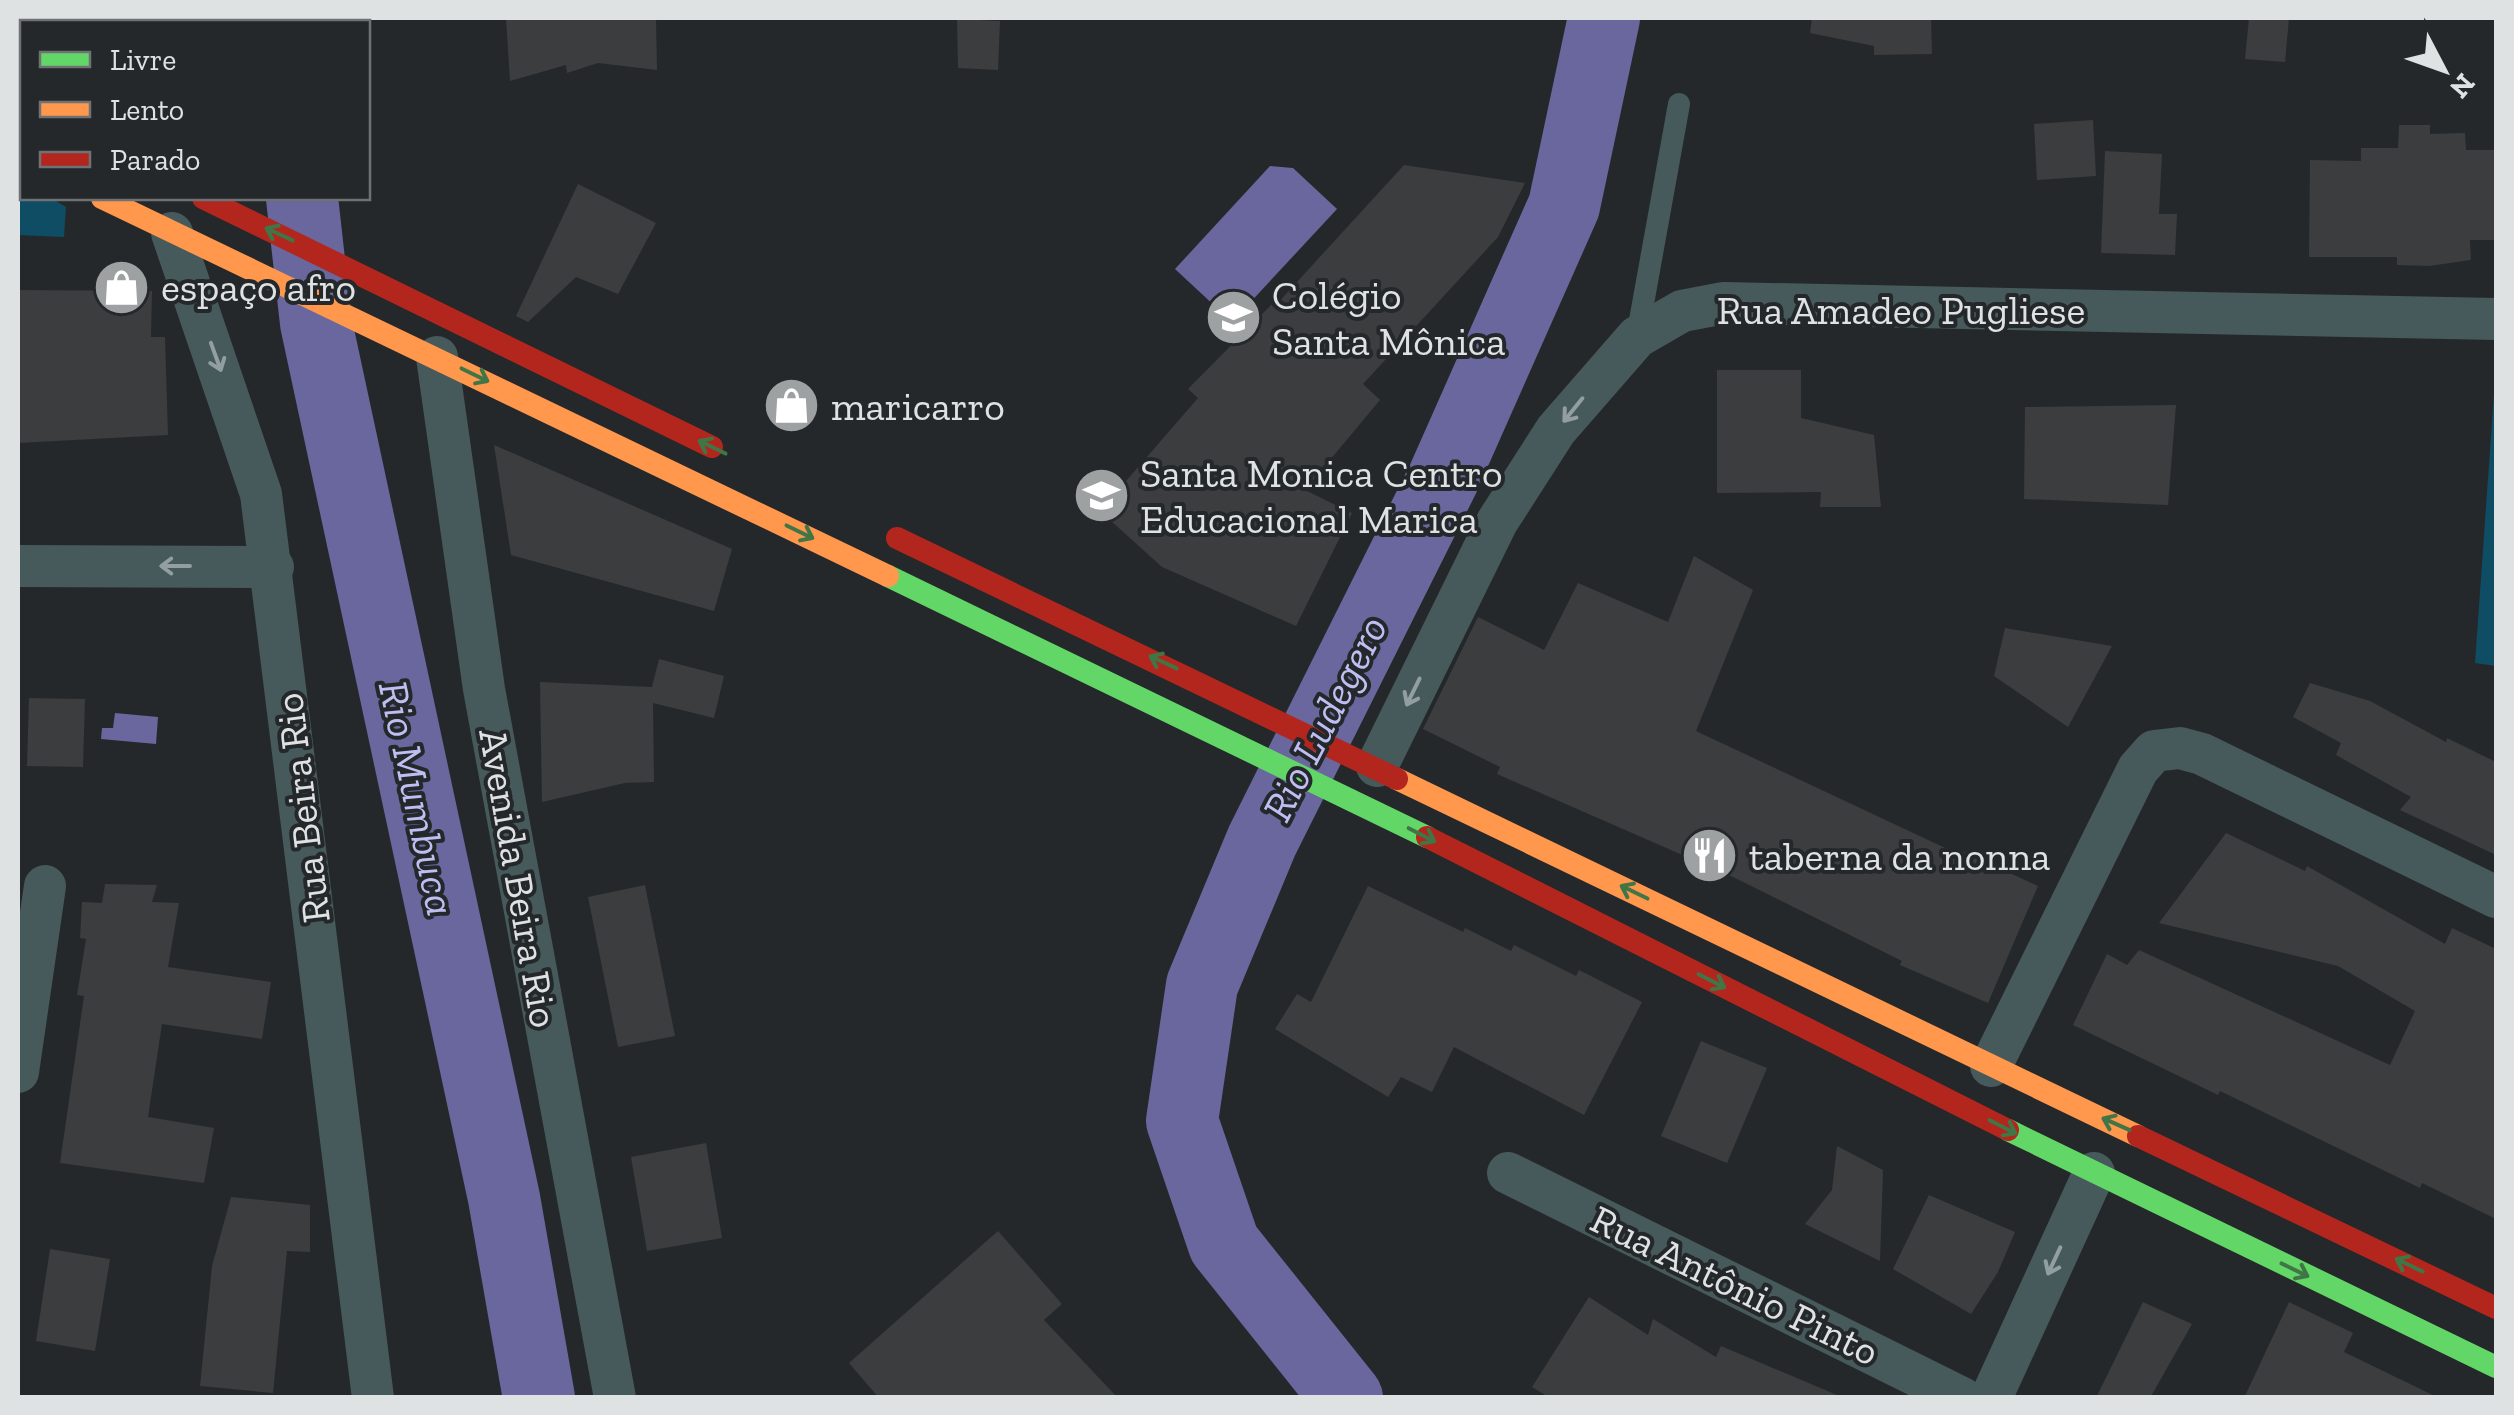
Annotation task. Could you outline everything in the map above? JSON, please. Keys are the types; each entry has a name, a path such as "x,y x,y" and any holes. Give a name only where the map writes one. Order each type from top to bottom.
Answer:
{"main road":[{"path":"106,200 1335,792 2094,1172 2496,1368"},
{"path":"208,200 730,456"},
{"path":"868,524 1251,704 2496,1308"}],"street":[{"name":"Rua Beira Rio","path":"172,233 261,494 373,1398"},
{"name":"Rua Amadeo Pugliese","path":"1364,761 1496,522 1556,430 1637,337 1682,311 1724,303 2496,319"},
{"name":"Avenida Beira Rio","path":"438,357 484,689 615,1398"},
{"path":"18,566 273,567"},
{"path":"1991,1066 2138,769 2154,752 2180,748 2202,754 2496,897"},
{"path":"18,1072 46,886"},
{"path":"1991,1398 2094,1172"},
{"name":"Rua Antônio Pinto","path":"1508,1173 1962,1398"}],"lane":[{"path":"1637,337 1678,104"}],"shaded area":[{"path":"1270,166 1293,168 1337,209 1232,322 1175,269"},
{"path":"18,177 20,200 54,200 66,207 64,237 18,235"},
{"path":"2496,365 2496,666 2475,663"},
{"path":"115,713 158,717 156,744 101,739 102,728 113,728"}],"building":[{"path":"506,18 656,18 657,70 598,63 567,73 566,65 510,81"},
{"path":"1812,18 1931,18 1932,54 1874,55 1874,46 1810,33"},
{"path":"2249,18 2289,18 2285,62 2245,59"},
{"path":"957,19 1000,21 998,70 958,68"},
{"path":"2093,120 2096,176 2037,180 2034,124"},
{"path":"2399,125 2430,125 2430,134 2465,133 2466,150 2496,150 2496,240 2470,240 2471,260 2429,266 2397,265 2397,257 2309,257 2310,160 2361,161 2361,148 2398,148"},
{"path":"2105,151 2162,154 2159,214 2177,214 2175,255 2101,253"},
{"path":"1404,165 1525,183 1498,237 1363,384 1380,400 1305,490 1352,513 1296,626 1162,567 1100,511 1198,398 1188,389 1272,304 1275,306"},
{"path":"578,184 656,223 618,294 576,277 528,322 516,316"},
{"path":"18,290 152,291 151,337 165,337 168,435 18,443"},
{"path":"1717,370 1801,370 1801,418 1874,435 1881,507 1820,507 1821,492 1717,493"},
{"path":"2176,405 2168,505 2024,499 2025,407"},
{"path":"494,445 732,549 714,611 511,555"},
{"path":"1694,556 1753,590 1696,731 1958,854 1960,850 2038,886 1988,1003 1900,965 1902,961 1735,878 1497,774 1500,767 1423,729 1478,617 1544,650 1578,583 1668,622"},
{"path":"2005,628 2112,646 2068,727 1994,676"},
{"path":"659,659 724,676 714,718 653,703 654,782 625,783 542,802 540,682 652,687"},
{"path":"2310,683 2370,701 2446,742 2447,738 2496,762 2496,855 2400,810 2411,797 2336,755 2341,743 2293,717"},
{"path":"29,698 85,699 83,767 27,766"},
{"path":"2226,833 2305,871 2307,866 2445,944 2452,928 2496,949 2496,1219 2422,1183 2420,1188 2073,1025 2107,954 2127,965 2139,950 2390,1065 2415,1011 2338,966 2159,923"},
{"path":"105,884 157,885 152,902 179,903 168,967 271,982 262,1039 162,1024 148,1117 214,1128 204,1183 60,1163 84,996 77,995 86,939 80,938 82,902 102,903"},
{"path":"645,885 675,1036 618,1047 588,897"},
{"path":"1368,886 1463,932 1465,928 1511,951 1514,945 1576,976 1579,970 1642,1002 1584,1115 1454,1047 1432,1092 1401,1077 1388,1097 1275,1029 1297,994 1311,1002"},
{"path":"1701,1041 1767,1068 1727,1163 1661,1136"},
{"path":"706,1143 722,1238 647,1251 631,1157"},
{"path":"1837,1146 1883,1170 1880,1261 1805,1224 1832,1190"},
{"path":"1929,1195 2015,1232 1998,1272 1971,1314 1893,1269"},
{"path":"231,1197 310,1205 310,1252 287,1251 273,1393 200,1386 212,1266"},
{"path":"998,1231 1062,1304 1044,1320 1118,1398 879,1398 849,1363"},
{"path":"50,1249 110,1259 95,1351 36,1341"},
{"path":"1589,1297 1648,1335 1653,1319 1716,1357 1721,1346 1844,1398 1550,1398 1532,1387"},
{"path":"2143,1302 2192,1324 2150,1398 2096,1398"},
{"path":"2289,1302 2353,1333 2344,1352 2439,1398 2244,1398"}],"waterway":[{"name":"Rio Ludegero","path":"1347,1398 1224,1244 1182,1121 1202,985 1262,841 1443,479 1564,206 1604,18"},
{"name":"Rio Mumbuca","path":"302,200 316,323 504,1198 539,1398"}],"traffic: fast":[{"path":"888,576 1427,837"},
{"path":"2008,1130 2496,1367"}],"traffic: slow":[{"path":"106,200 888,576"},
{"path":"1397,779 2138,1136"}],"traffic: jam":[{"path":"207,200 712,447"},
{"path":"897,538 1397,779"},
{"path":"1427,837 2008,1130"},
{"path":"2138,1136 2496,1308"}],"place":[{"name":"espaço afro","path":"122,287"},
{"name":"Colégio Santa Mônica","path":"1233,318"},
{"name":"maricarro","path":"792,406"},
{"name":"Santa Monica Centro Educacional Marica","path":"1101,496"},
{"name":"taberna da nonna","path":"1710,856"}]}
